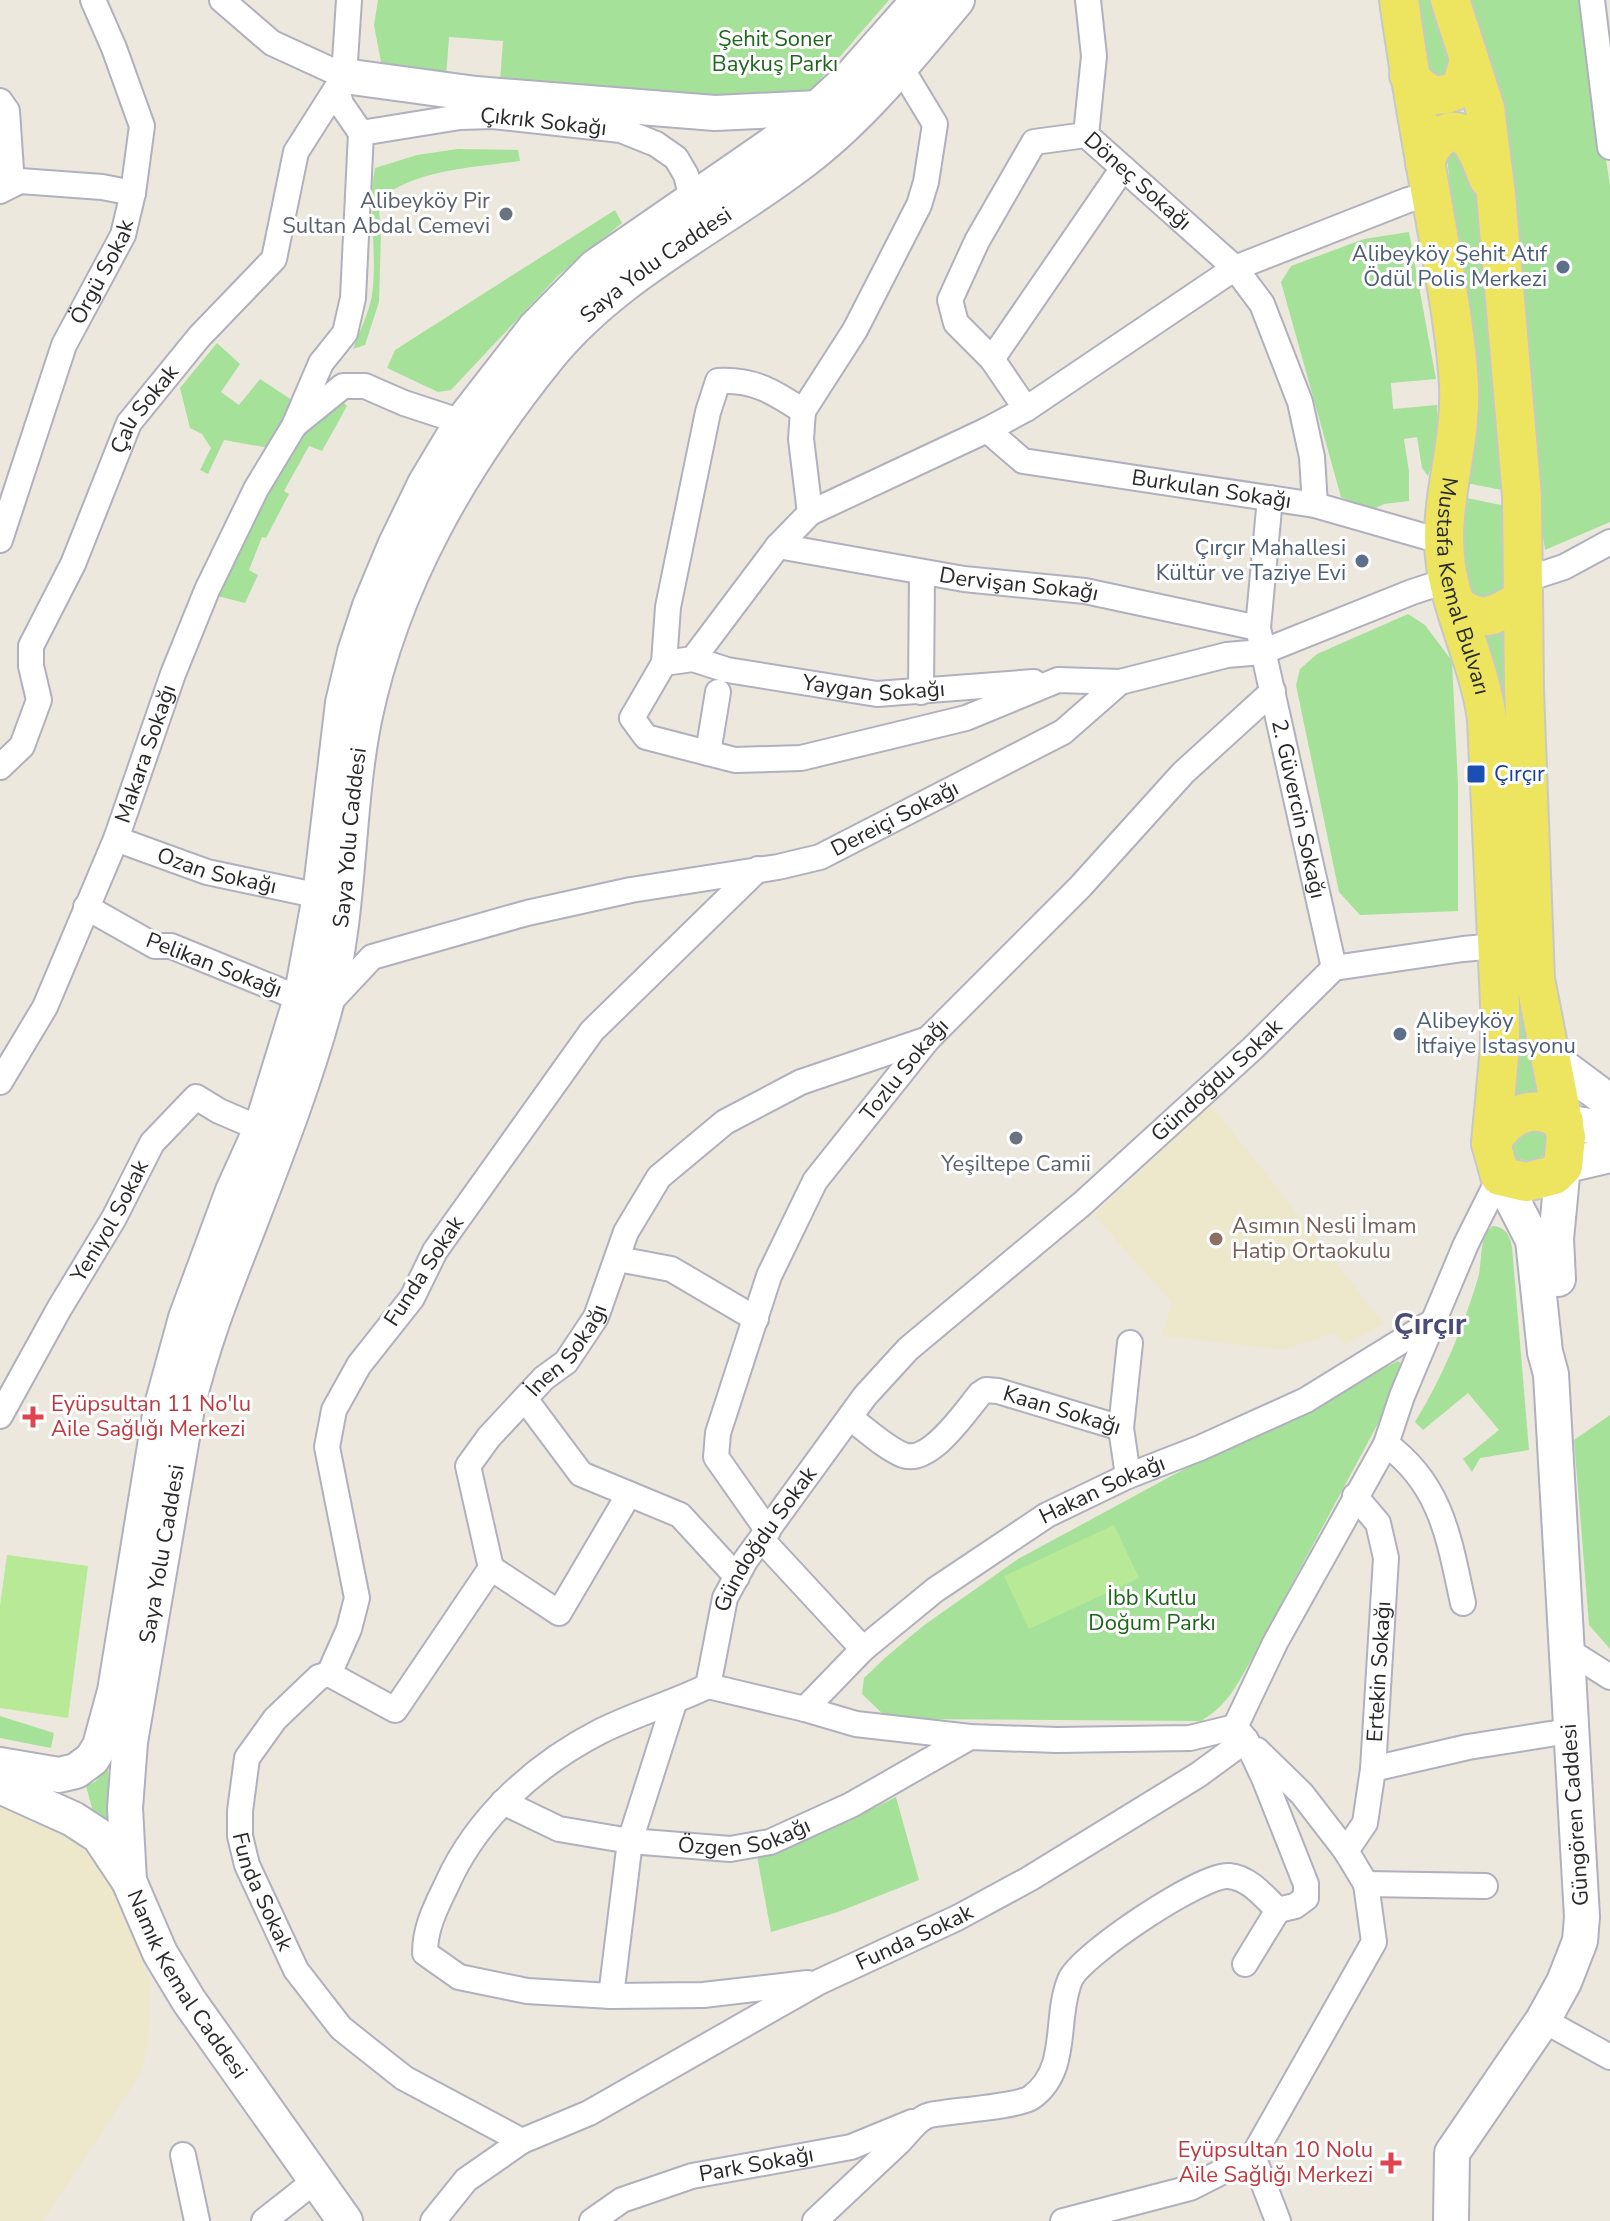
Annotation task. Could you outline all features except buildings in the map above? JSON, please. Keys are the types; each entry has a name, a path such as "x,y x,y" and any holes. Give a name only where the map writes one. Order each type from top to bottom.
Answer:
{"main road":[{"name":"Saya Yolu Caddesi","path":"0,1765 59,1775 76,1771 92,1759 100,1746 115,1691 170,1369 233,1191 339,939 364,721 379,663 402,592 433,527 466,469 478,427 535,328 595,267 796,128 850,78 919,0"},
{"name":"Saya Yolu Caddesi","path":"129,1881 125,1808 130,1742 187,1408 211,1322 311,1057 320,896 343,703 355,652 395,546 425,484 580,322 621,287 809,157 855,115 957,0"},
{"name":"Mustafa Kemal Bulvarı","path":"1399,0 1409,75 1452,319 1459,393 1457,444 1445,508 1444,542 1453,592 1482,684 1487,719 1500,1047 1496,1160"},
{"name":"Mustafa Kemal Bulvarı","path":"1450,0 1485,108 1496,195 1522,497 1531,923 1535,979 1564,1122 1567,1151 1563,1166"},
{"path":"1409,75 1431,95 1443,96 1461,86 1469,59"},
{"path":"344,76 476,94 715,113 818,108"},
{"path":"715,113 744,127 765,149 770,168 748,200"},
{"path":"1428,178 1429,149 1438,137 1448,133 1468,138 1496,195"},
{"path":"1453,592 1473,615 1482,617 1502,612 1524,590"},
{"path":"1551,1058 1610,1102"},
{"path":"1610,1129 1564,1122 1542,1111 1526,1111 1500,1127 1496,1160 1512,1181 1540,1181 1554,1175 1563,1166 1610,1155"},
{"name":"Güngören Caddesi","path":"1451,2221 1452,2153 1543,2020 1564,1982 1580,1941 1580,1887 1551,1374 1545,1352 1533,1240 1496,1160"},
{"name":"Güngören Caddesi","path":"1551,1374 1560,1351 1556,1239 1563,1166"},
{"name":"Namık Kemal Caddesi","path":"0,1786 87,1827 99,1836 129,1881 160,1953 189,2001 345,2221"}],"street":[{"name":"Örgü Sokak","path":"0,540 5,510 64,345 123,235 133,193 142,126 93,0"},
{"path":"222,0 272,43 344,76"},
{"path":"294,426 321,363 345,333 353,298 361,133 341,104 338,93 344,76 349,0"},
{"path":"1086,135 1094,56 1088,0"},
{"path":"1592,0 1610,147"},
{"path":"810,513 801,439 803,411 855,330 919,205 931,158 935,124 900,66"},
{"name":"Çalı Sokak","path":"0,767 22,746 39,700 31,666 31,646 73,564 129,423 199,337 274,259 296,152 344,76"},
{"path":"0,101 7,111 11,170 0,189"},
{"name":"Çıkrık Sokağı","path":"361,133 460,117 493,116 621,130 656,144 676,158 686,175 692,198"},
{"name":"Döneç Sokağı","path":"1026,409 992,359 956,323 950,300 977,241 1034,142 1086,135 1235,268 1262,304 1300,402 1312,457 1315,505"},
{"path":"992,359 1123,168"},
{"path":"664,663 693,659 778,546 810,513 1026,409 1235,268 1408,200 1428,178"},
{"path":"0,189 20,181 102,187 133,193"},
{"path":"803,411 774,393 742,379 718,381 708,412 668,607 664,663 632,718 646,737 735,760 801,758 966,718 1058,680"},
{"path":"294,426 343,386 365,386 404,403 478,427"},
{"name":"Makara Sokağı","path":"0,1082 45,1007 116,839 173,674 207,590 256,489 294,426"},
{"name":"Burkulan Sokağı","path":"987,430 1023,461 1315,505 1444,542"},
{"path":"1260,640 1270,498"},
{"path":"1524,590 1610,542"},
{"name":"Dervişan Sokağı","path":"778,546 964,579 1085,591 1260,640"},
{"path":"921,692 922,572"},
{"name":"Dereiçi Sokağı","path":"314,1002 372,957 527,913 631,890 820,857 1063,732 1120,682 1227,655 1260,640 1412,592 1453,592"},
{"name":"2. Güvercin Sokağı","path":"1260,640 1334,968"},
{"name":"Yaygan Sokağı","path":"693,659 727,670 877,694 1058,680 1120,682"},
{"name":"Tozlu Sokağı","path":"765,1535 716,1457 718,1433 769,1276 815,1181 928,1039 1080,887 1183,773 1273,691"},
{"path":"708,753 718,692"},
{"name":"Ozan Sokağı","path":"116,839 207,872 320,896"},
{"name":"Funda Sokak","path":"758,869 592,1031 435,1251 412,1298 359,1365 334,1410 327,1447 357,1598 349,1629 329,1674 319,1677 275,1719 247,1758 240,1811 240,1836 247,1865 296,1970 341,2028 404,2078 522,2141 589,2113 819,1982 957,1918 1029,1879 1173,1791 1241,1734"},
{"name":"Pelikan Sokağı","path":"86,907 155,946 171,946 314,1002"},
{"path":"1334,968 1497,946"},
{"name":"Gündoğdu Sokak","path":"708,1686 725,1598 765,1535 865,1396 908,1349 1083,1203 1253,1048 1334,968"},
{"name":"İnen Sokağı","path":"491,1568 468,1466 489,1437 544,1378 566,1362 596,1317 626,1232 659,1177 725,1122 801,1082 928,1039"},
{"name":"Yeniyol Sokak","path":"0,1416 114,1218 152,1143 196,1097 219,1111 261,1129"},
{"path":"1245,1964 1278,1910 1295,1906 1306,1898 1306,1884 1264,1778 1241,1734 1275,1643 1386,1444 1402,1396 1466,1244 1496,1160"},
{"path":"618,1259 671,1269 756,1319"},
{"name":"Hakan Sokağı","path":"805,1709 863,1649 935,1590 1047,1515 1128,1476 1200,1448 1306,1400 1434,1321"},
{"path":"1121,1428 1130,1343"},
{"name":"Kaan Sokağı","path":"850,1418 905,1456 921,1454 936,1446 986,1390 998,1391 1121,1428 1128,1476"},
{"path":"525,1399 581,1474 680,1515 737,1577"},
{"path":"1386,1444 1415,1469 1434,1499 1451,1549 1463,1603"},
{"path":"329,1674 395,1710 491,1568 559,1613 629,1494"},
{"name":"Ertekin Sokağı","path":"1346,1851 1365,1823 1373,1769 1386,1558 1384,1538 1378,1523 1355,1496"},
{"path":"765,1535 863,1649"},
{"path":"1566,1649 1610,1677"},
{"path":"819,1982 703,1995 611,1996 527,1991 459,1977 425,1953 425,1932 459,1857 503,1802 531,1775 601,1731 674,1703 708,1686 856,1724 970,1737 1057,1740 1241,1734 1302,1794 1346,1851 1366,1884 1374,1942 1253,2156 1190,2188 1063,2221"},
{"path":"611,1996 630,1841 674,1703"},
{"path":"1373,1769 1480,1744 1569,1731"},
{"name":"Özgen Sokağı","path":"503,1802 559,1829 630,1841 730,1849 770,1842 851,1805 970,1737"},
{"name":"Park Sokağı","path":"592,2221 622,2200 692,2176 851,2147 925,2116 1023,2103 1045,2084 1058,2059 1062,2015 1070,1979 1080,1964 1095,1951 1191,1888 1210,1879 1229,1875 1250,1883 1278,1910"},
{"path":"1366,1884 1485,1886"},
{"path":"1543,2020 1610,2057"},
{"path":"815,2221 925,2116"},
{"path":"433,2221 466,2180 522,2141"},
{"path":"183,2155 197,2221"},
{"path":"1253,2156 1278,2221"},
{"path":"264,2221 316,2180"}],"shaded area":[{"name":"Asımın Nesli İmam Hatip Ortaokulu","path":"1211,1104 1384,1324 1345,1345 1336,1333 1282,1350 1162,1336 1172,1303 1094,1215"},
{"path":"0,1796 87,1838 122,1910 151,1983 143,2070 43,2221 0,2221"}],"green space":[{"name":"Şehit Soner Baykuş Parkı","path":"378,0 889,0 798,105 500,82 503,41 449,37 446,78 382,67 374,25"},
{"path":"1414,0 1436,0 1453,57 1454,81 1428,76"},
{"path":"1467,0 1581,0 1610,185 1610,522 1545,550"},
{"path":"458,149 518,150 520,161 427,176 378,200 381,233 379,302 365,345 353,349 372,295 375,168 417,155"},
{"path":"1452,149 1469,151 1483,218 1507,491 1466,483 1460,265 1447,159"},
{"path":"615,210 622,223 559,275 451,390 438,392 387,368 395,350"},
{"path":"1409,232 1436,379 1391,383 1393,409 1437,405 1438,447 1428,476 1422,468 1417,437 1404,439 1409,501 1384,504 1369,511 1341,497 1281,282 1291,266 1364,239"},
{"path":"217,343 240,364 221,392 239,405 260,379 292,400 269,448 224,440 208,474 200,470 211,448 202,434 190,428 180,388"},
{"path":"339,398 347,406 322,451 309,446 284,491 289,494 266,538 262,537 249,570 258,575 245,603 209,594 283,449"},
{"path":"1462,497 1506,506 1509,583 1498,604 1469,595 1459,552"},
{"path":"1408,614 1425,625 1452,661 1458,785 1458,911 1360,915 1339,892 1296,685 1300,669 1317,654"},
{"path":"1505,627 1513,805 1479,633"},
{"path":"1523,1002 1541,1092 1505,1098 1510,1004"},
{"path":"1509,1125 1551,1132 1546,1154 1532,1161 1517,1159 1511,1154"},
{"path":"1493,1226 1507,1233 1512,1247 1529,1450 1480,1458 1472,1472 1463,1459 1499,1430 1468,1393 1423,1430 1415,1422 1459,1334 1478,1278 1485,1236"},
{"name":"İbb Kutlu Doğum Parkı","path":"1398,1361 1404,1365 1396,1390 1249,1664 1224,1703 1201,1721 918,1719 884,1715 862,1694 864,1678 886,1657 923,1626 1018,1559 1175,1474"},
{"path":"1610,1415 1610,1649 1589,1625 1574,1440"},
{"path":"1114,1525 1139,1578 1029,1629 1004,1576"},
{"path":"7,1555 88,1566 68,1718 0,1708 0,1606"},
{"path":"0,1716 54,1733 51,1748 0,1738"},
{"path":"108,1767 109,1829 95,1819 86,1786 95,1782"},
{"path":"896,1797 919,1880 838,1912 771,1932 757,1856 828,1831"}],"place":[{"name":"Alibeyköy Pir Sultan Abdal Cemevi","path":"506,214"},
{"name":"Alibeyköy Şehit Atıf Ödül Polis Merkezi","path":"1563,267"},
{"name":"Çırçır Mahallesi Kültür ve Taziye Evi","path":"1362,561"},
{"name":"Çırçır","path":"1476,774"},
{"name":"Alibeyköy İtfaiye İstasyonu","path":"1400,1034"},
{"name":"Yeşiltepe Camii","path":"1016,1138"},
{"name":"Asımın Nesli İmam Hatip Ortaokulu","path":"1216,1239"},
{"name":"Eyüpsultan 11 No'lu Aile Sağlığı Merkezi","path":"33,1417"},
{"name":"Eyüpsultan 10 Nolu Aile Sağlığı Merkezi","path":"1391,2163"}],"district":[{"name":"Çırçır","path":"1430,1324"}]}
